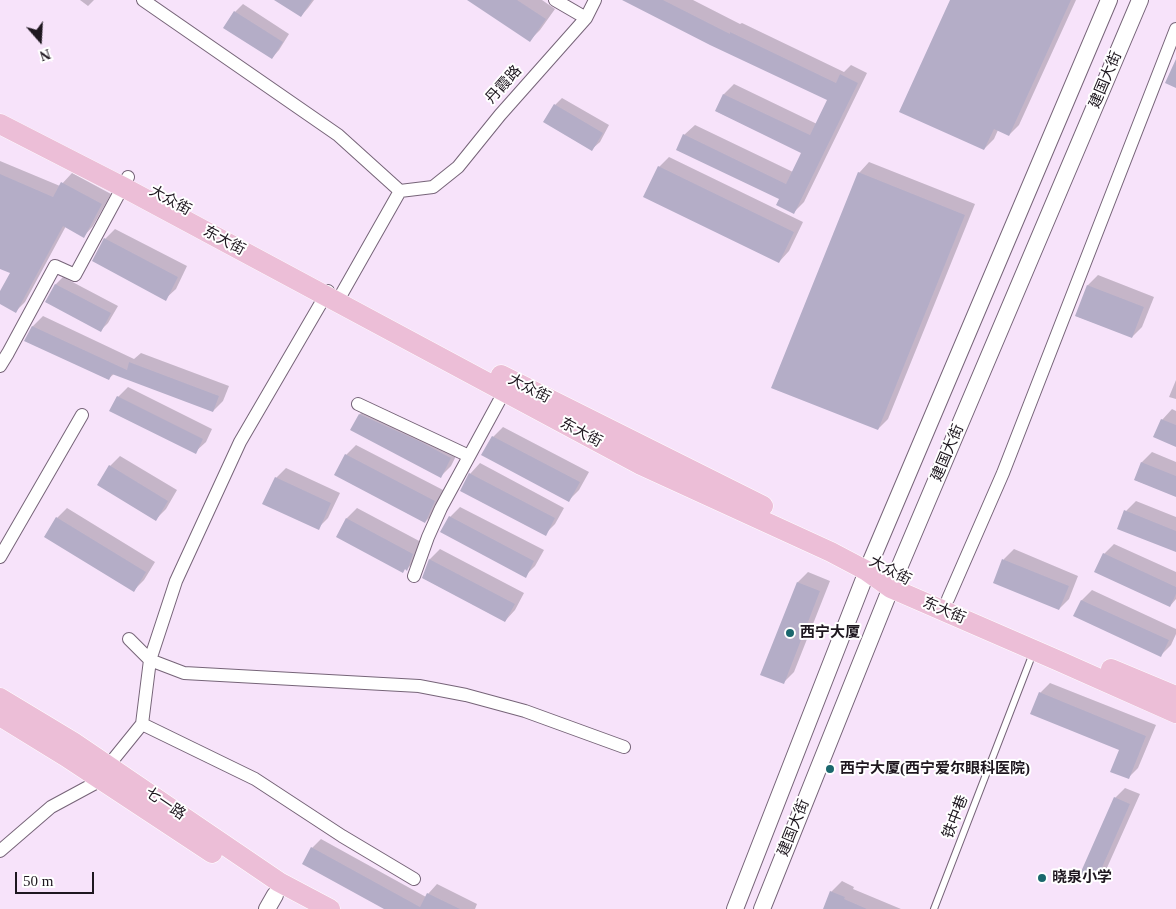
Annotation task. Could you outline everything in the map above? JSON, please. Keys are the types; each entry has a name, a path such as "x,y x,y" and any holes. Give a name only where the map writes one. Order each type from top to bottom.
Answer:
{"main road":[{"path":"0,111 125,182"},
{"name":"东大街","path":"0,124 125,182 332,293 504,392 641,465 831,552 869,566 894,581 1034,650 1176,713"},
{"name":"大众街","path":"332,293 869,566"},
{"name":"大众街","path":"894,581 948,599 978,614 1176,696"},
{"name":"七一路","path":"0,698 72,742 104,773 271,902 302,909"},
{"name":"七一路","path":"0,716 65,756 104,773 279,882 330,909"}],"street":[{"path":"0,851 51,807 104,773 142,724 150,660 176,581 240,442 332,293 400,191 338,135 143,0"},
{"path":"555,0 586,18"},
{"name":"丹霞路","path":"400,191 433,187 458,167 500,115 586,18 594,0"},
{"name":"建国大街","path":"735,909 869,566 1109,0"},
{"name":"建国大街","path":"762,909 894,581 1140,0"},
{"path":"948,599 1003,473 1176,29"},
{"path":"0,366 55,266 75,275 125,182"},
{"path":"414,576 441,508 504,392"},
{"path":"358,404 469,456"},
{"path":"0,557 82,415"},
{"path":"129,639 150,660 184,673 419,686 466,695 525,712 624,747"},
{"path":"142,724 255,779 414,880"}],"lane":[{"name":"铁中巷","path":"934,909 1034,650"}],"building":[{"path":"274,0 312,0 301,17"},
{"path":"467,0 517,0 546,19 530,42"},
{"path":"622,0 663,0 730,34 730,32 836,83 840,74 858,83 794,214 776,205 779,199 676,150 683,134 786,184 801,153 715,111 723,94 810,135 827,100 710,45"},
{"path":"950,0 1071,0 1009,136 994,129 984,150 899,112"},
{"path":"234,11 283,42 272,59 223,28"},
{"path":"1176,59 1176,88 1165,83"},
{"path":"554,104 603,133 592,151 543,122"},
{"path":"658,166 794,232 779,263 643,197"},
{"path":"858,172 965,215 878,430 771,388"},
{"path":"0,174 53,197 61,182 102,204 84,238 63,226 16,313 0,304 0,291 10,273 0,269"},
{"path":"104,238 178,277 166,301 92,261"},
{"path":"55,284 111,313 101,332 45,302"},
{"path":"1087,285 1144,307 1132,338 1075,316"},
{"path":"32,326 127,370 129,362 219,396 213,412 112,374 109,380 24,341"},
{"path":"117,396 203,439 196,454 109,411"},
{"path":"359,414 419,441 451,458 441,478 350,430"},
{"path":"1161,419 1176,425 1176,447 1153,437"},
{"path":"492,436 580,482 569,502 481,455"},
{"path":"345,454 435,501 425,523 334,475"},
{"path":"1141,462 1176,476 1176,497 1134,480"},
{"path":"109,465 168,501 156,521 97,485"},
{"path":"469,473 555,518 546,536 460,491"},
{"path":"275,477 331,503 319,530 262,504"},
{"path":"1124,510 1176,531 1176,552 1117,529"},
{"path":"449,516 534,561 526,578 440,532"},
{"path":"56,517 146,572 134,592 44,537"},
{"path":"346,518 413,554 407,571 405,569 403,573 336,537"},
{"path":"1103,553 1176,587 1176,594 1170,607 1094,572"},
{"path":"429,559 515,604 505,622 422,578"},
{"path":"1002,559 1069,586 1059,610 993,583"},
{"name":"西宁大厦","path":"797,582 820,591 784,684 760,675"},
{"path":"1081,600 1169,640 1161,657 1073,616"},
{"path":"1039,692 1146,736 1129,779 1110,772 1119,750 1030,714"},
{"path":"1114,797 1130,804 1096,881 1080,874"},
{"path":"311,847 420,907 427,893 460,909 384,909 302,864"},
{"path":"830,891 845,897 844,899 867,909 823,909"}],"place":[{"name":"西宁大厦","path":"790,633"},
{"name":"西宁大厦(西宁爱尔眼科医院)","path":"830,769"},
{"name":"晓泉小学","path":"1042,878"}]}
